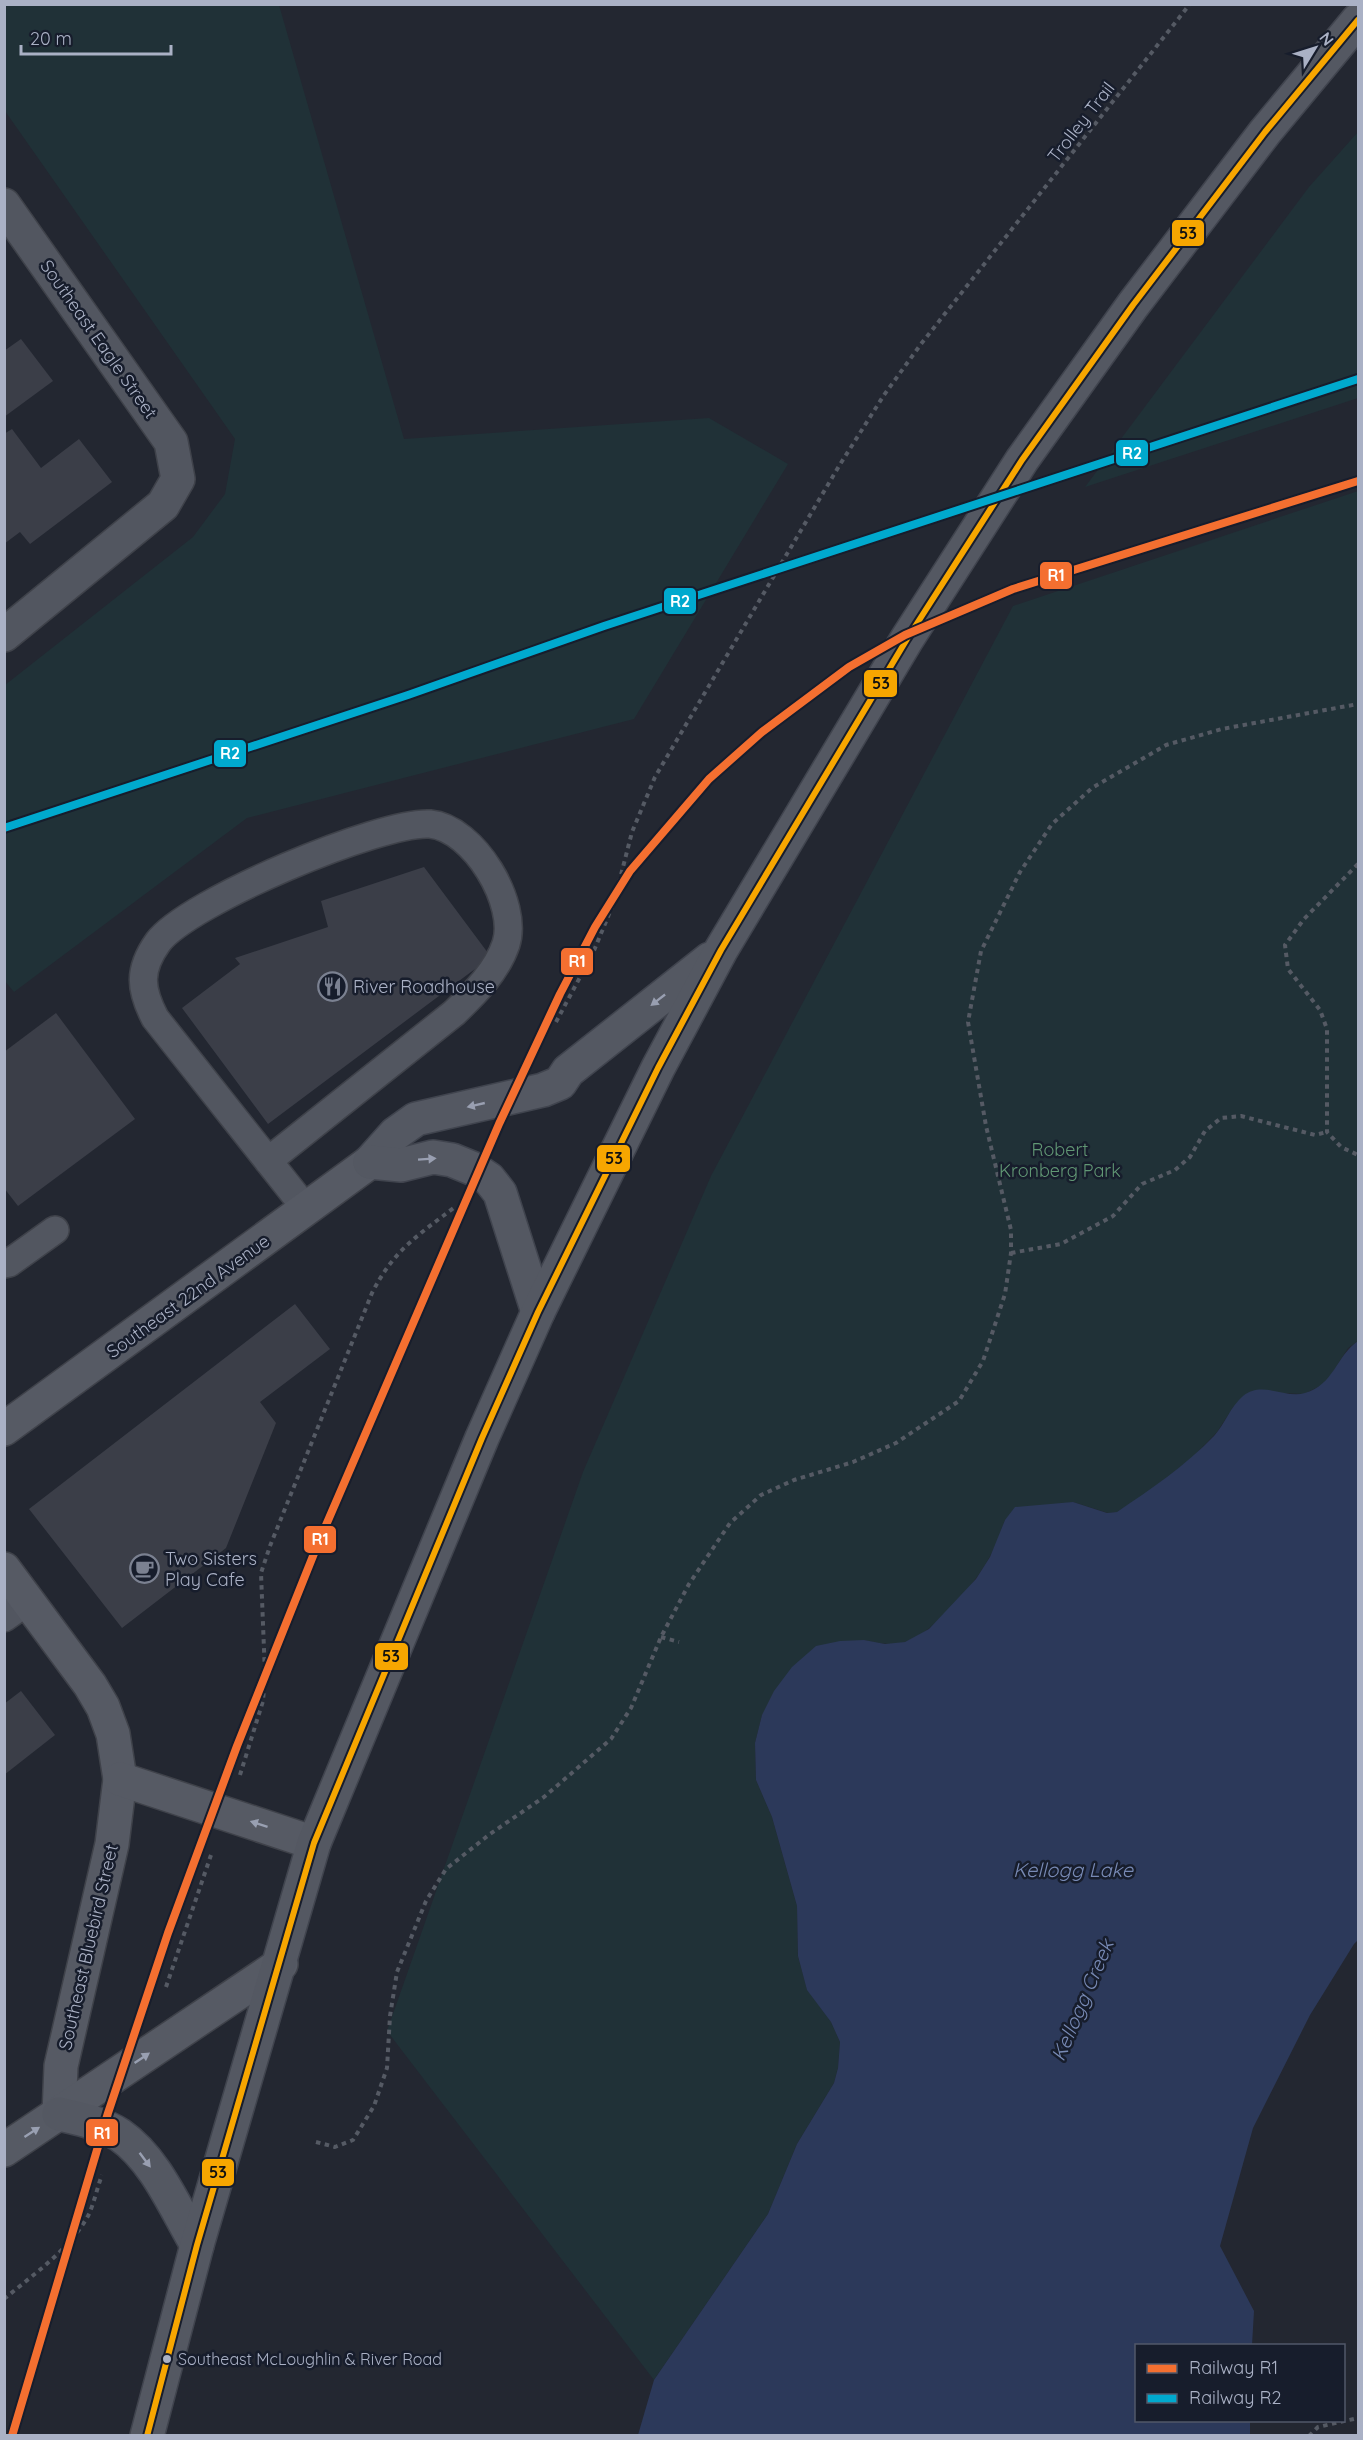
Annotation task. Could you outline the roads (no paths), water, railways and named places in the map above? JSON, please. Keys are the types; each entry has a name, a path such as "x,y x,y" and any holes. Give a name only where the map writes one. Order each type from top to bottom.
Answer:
{"main road":[{"path":"147,2436 197,2245 281,1964 314,1843 444,1527 538,1312 658,1068 721,950 907,639 1022,460 1133,305 1265,132 1359,20"},
{"path":"370,1162 395,1134 416,1119 543,1090 560,1083 568,1071 721,950"},
{"path":"370,1162 401,1165 433,1157 452,1160 480,1172 489,1179 500,1193 538,1312"},
{"path":"59,2114 97,2123 119,2134 136,2148 150,2165 197,2245"}],"street":[{"name":"Southeast Eagle Street","path":"4,205 171,442 178,479 163,505 4,635"},
{"name":"Southeast 22nd Avenue","path":"4,1429 370,1162"},
{"name":"Southeast Bluebird Street","path":"4,1569 16,1609 103,1707 113,1734 120,1779 112,1845 61,2066 59,2114"},
{"path":"120,1779 314,1843"},
{"path":"4,2150 281,1964"}],"lane":[{"path":"268,1161 454,1013 481,985 500,957 508,933 501,896 477,854 456,834 432,824 408,826 356,841 285,868 225,895 174,925 158,943 142,978 145,999 154,1018 307,1210"},
{"path":"4,1264 9,1263 55,1230"}],"water":[{"name":"Kellogg Lake","path":"1358,1341 1358,1940 1310,2015 1253,2128 1220,2246 1254,2311 1252,2344 1135,2344 1135,2422 1250,2422 1250,2435 638,2435 654,2380 768,2214 797,2144 834,2083 838,2068 840,2042 831,2022 807,1990 798,1956 797,1906 772,1817 756,1780 755,1743 762,1715 774,1691 792,1667 816,1646 840,1641 864,1640 885,1644 905,1642 929,1629 976,1579 990,1557 1005,1520 1015,1507 1073,1502 1107,1513 1117,1512 1167,1477 1203,1447 1218,1431 1243,1396 1258,1390 1297,1394 1315,1389 1329,1377"}],"railway":[{"path":"4,828 408,695 604,626 1358,379"}],"rail line":[{"name":"R2","path":"4,828 408,695 604,626 1358,379"},
{"name":"R1","path":"12,2436 108,2113 168,1933 237,1746 317,1546 499,1124 560,994 595,927 630,871 709,779 762,732 849,667 905,635 1013,589 1358,481"}],"place":[{"name":"River Roadhouse","path":"332,986"},
{"name":"Two Sisters Play Cafe","path":"144,1568"},
{"name":"Southeast McLoughlin & River Road","path":"167,2359"}],"park label":[{"name":"Robert Kronberg Park","path":"1060,1159"}],"water label":[{"name":"Kellogg Creek","path":"1082,2000"}]}
